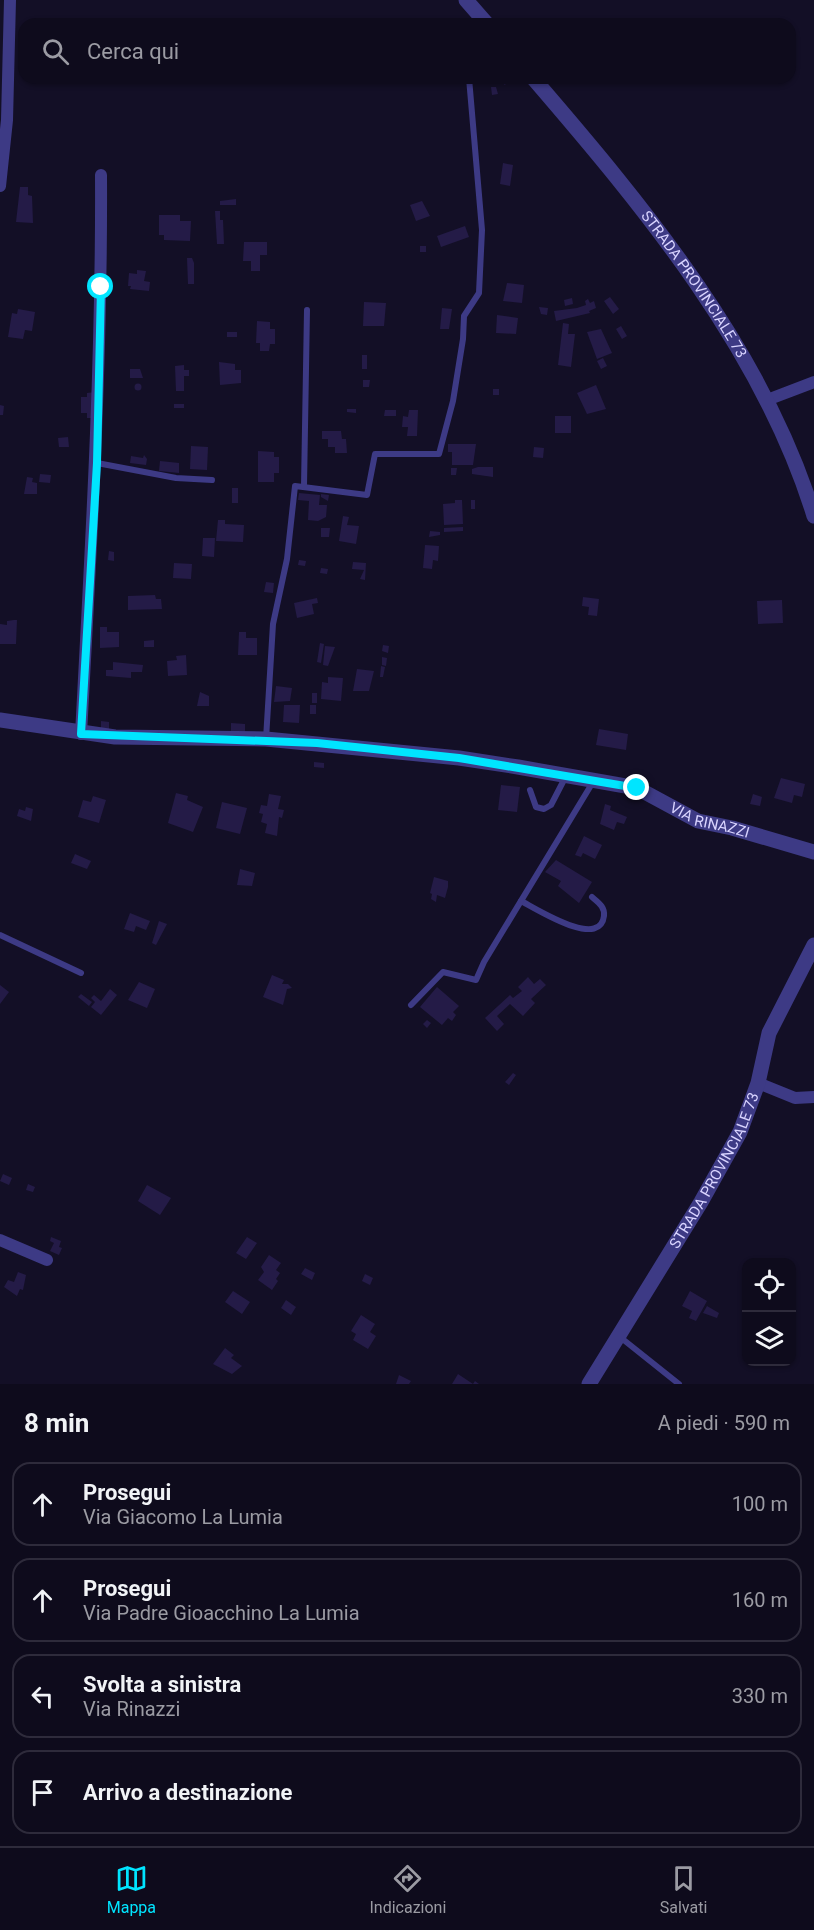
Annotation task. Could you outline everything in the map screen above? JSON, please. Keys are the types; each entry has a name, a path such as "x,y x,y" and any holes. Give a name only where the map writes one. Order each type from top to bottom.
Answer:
{"street":[{"path":"0,186 7,120 9,0"},
{"path":"466,0 479,18"},
{"name":"STRADA PROVINCIALE 73","path":"538,84 640,209 711,306 767,400 814,516"},
{"path":"81,734 97,463 101,175"},
{"path":"767,400 814,381"},
{"name":"VIA RINAZZI","path":"0,720 81,734 115,737 266,740 459,758 637,788 698,821 732,828 814,852"},
{"name":"STRADA PROVINCIALE 73","path":"589,1384 701,1202 740,1132 758,1083 769,1033 814,945"},
{"path":"758,1083 795,1098 814,1097"},
{"path":"0,1240 47,1260"}],"lane":[{"path":"266,740 268,677 275,616 287,559 295,486 367,495 375,454 439,454 453,401 463,339 464,316 479,293 482,230 470,84"},
{"path":"304,486 307,310"},
{"path":"97,463 176,478 212,480"},
{"path":"530,790 537,807 544,809 551,805 566,776"},
{"path":"411,1005 443,972 476,981 594,780"},
{"path":"521,901 572,927 585,930 595,929 602,922 604,914 602,905 592,897"},
{"path":"0,934 81,973"},
{"path":"619,1336 679,1384"}],"building":[{"path":"491,87 496,87 498,94 492,95"},
{"path":"503,163 513,165 510,186 500,184"},
{"path":"20,187 28,187 28,195 32,196 33,223 16,222"},
{"path":"236,199 236,205 220,205 220,201"},
{"path":"422,201 430,216 416,221 410,205"},
{"path":"215,211 220,211 220,220 223,220 224,244 217,244"},
{"path":"159,215 180,215 180,221 191,221 190,241 164,240 164,235 159,235"},
{"path":"465,226 469,237 441,247 437,236"},
{"path":"244,242 267,242 267,255 260,255 260,271 251,271 251,261 243,261"},
{"path":"420,246 426,246 426,252 420,252"},
{"path":"187,258 192,258 194,263 194,284 188,284"},
{"path":"137,270 146,271 144,281 150,282 149,291 130,289 131,286 128,286 129,273 137,274"},
{"path":"507,283 524,285 522,303 503,301"},
{"path":"610,297 619,309 613,314 604,301"},
{"path":"572,298 573,304 565,306 564,300"},
{"path":"588,299 590,303 594,301 596,308 589,311 590,313 556,321 554,311 586,305 585,301"},
{"path":"364,302 386,303 384,326 363,326"},
{"path":"539,307 548,308 547,315 541,314"},
{"path":"442,308 452,309 449,329 440,329"},
{"path":"18,309 35,312 32,331 25,330 23,339 8,337 12,313 17,314"},
{"path":"497,315 518,318 516,334 496,333"},
{"path":"257,321 270,322 270,329 275,329 275,344 270,344 269,351 260,351 260,343 256,343"},
{"path":"563,323 569,324 568,334 575,334 571,367 558,365"},
{"path":"621,326 627,336 622,339 616,329"},
{"path":"601,329 612,353 597,359 587,332"},
{"path":"227,332 237,332 237,337 227,337"},
{"path":"362,355 367,355 367,369 362,369"},
{"path":"603,358 607,366 601,369 597,361"},
{"path":"219,362 235,364 235,370 241,370 241,383 220,385"},
{"path":"184,365 184,370 189,370 189,376 184,376 184,391 176,391 175,366"},
{"path":"130,369 140,369 143,378 130,378"},
{"path":"363,380 370,380 369,387 363,387"},
{"path":"138,383 142,387 138,391 134,387"},
{"path":"596,385 606,409 587,414 577,393"},
{"path":"493,389 499,389 499,395 493,395"},
{"path":"95,392 95,418 87,418 87,413 81,413 81,397 87,397 87,393"},
{"path":"174,404 184,404 184,408 174,408"},
{"path":"0,405 4,406 3,415 0,415"},
{"path":"347,409 356,409 356,413 347,412"},
{"path":"385,410 396,410 396,416 384,416"},
{"path":"409,410 418,410 417,436 407,436 408,427 402,427 403,416 408,417"},
{"path":"555,416 571,416 571,433 555,433"},
{"path":"322,431 341,431 342,439 346,439 347,453 335,453 335,447 328,447 328,439 322,439"},
{"path":"68,437 69,447 59,447 58,438"},
{"path":"448,444 476,444 473,465 452,465 452,452 448,452"},
{"path":"191,446 208,447 207,470 190,469"},
{"path":"534,447 544,448 543,458 533,457"},
{"path":"258,451 274,452 274,457 279,457 279,473 274,473 274,482 258,482"},
{"path":"144,455 147,459 146,465 130,463 131,456 143,458"},
{"path":"160,461 179,463 179,473 159,471"},
{"path":"493,467 493,477 472,474 472,469"},
{"path":"451,468 457,468 456,475 451,475"},
{"path":"40,474 51,475 50,483 39,482"},
{"path":"27,477 33,478 32,482 37,483 37,494 24,494"},
{"path":"232,488 238,488 238,503 232,503"},
{"path":"299,493 320,495 319,505 327,505 326,517 318,521 308,520 309,501 298,500"},
{"path":"321,494 329,495 328,501 321,497"},
{"path":"455,500 462,500 463,524 444,525 443,504 455,503"},
{"path":"471,500 475,500 475,509 471,509"},
{"path":"343,516 349,517 347,525 359,526 356,544 339,541"},
{"path":"218,520 225,520 225,524 244,525 243,542 216,541"},
{"path":"463,527 463,531 444,532 444,528"},
{"path":"321,528 330,528 329,537 321,537"},
{"path":"430,531 440,532 440,535 429,537"},
{"path":"203,538 215,538 214,557 202,556"},
{"path":"425,545 439,546 438,561 433,560 432,569 423,568"},
{"path":"109,551 114,552 114,561 108,560"},
{"path":"299,560 306,561 305,566 298,565"},
{"path":"353,562 366,563 365,580 360,579 364,570 352,569"},
{"path":"174,563 192,564 191,579 173,578"},
{"path":"321,568 328,569 327,574 320,573"},
{"path":"266,582 274,583 273,593 264,592"},
{"path":"155,595 156,599 161,599 162,609 128,610 128,596"},
{"path":"583,597 599,599 597,616 588,615 589,607 582,606"},
{"path":"317,598 318,603 312,604 314,614 297,618 294,603"},
{"path":"782,600 783,623 758,624 757,601"},
{"path":"17,620 16,644 0,644 0,624 7,625 7,621"},
{"path":"100,627 107,627 107,632 119,632 119,647 100,648"},
{"path":"239,632 246,632 246,638 257,638 257,655 238,655"},
{"path":"154,640 154,647 144,647 144,641"},
{"path":"320,643 324,644 321,663 317,662"},
{"path":"383,645 389,646 388,653 382,651"},
{"path":"325,646 335,647 328,666 323,665"},
{"path":"186,655 187,675 168,676 167,661 177,660 176,656"},
{"path":"382,657 387,658 386,666 382,665"},
{"path":"113,662 143,665 142,672 131,672 131,678 106,676 106,670 113,670"},
{"path":"381,666 385,667 383,677 380,677"},
{"path":"357,669 374,671 369,691 353,691"},
{"path":"328,677 343,678 341,701 321,699 322,682 328,683"},
{"path":"276,686 292,688 290,701 274,702"},
{"path":"200,692 209,696 209,706 197,706"},
{"path":"312,693 317,693 317,703 312,703"},
{"path":"284,705 300,705 299,723 283,722"},
{"path":"310,705 316,705 316,714 310,714"},
{"path":"101,721 109,722 109,731 101,731"},
{"path":"231,723 245,724 245,732 231,731"},
{"path":"599,729 628,734 626,750 596,745"},
{"path":"314,762 324,763 324,768 314,767"},
{"path":"781,778 805,784 802,797 794,795 792,803 774,798"},
{"path":"501,785 520,787 517,812 498,810"},
{"path":"176,793 188,796 187,800 203,807 193,832 168,823"},
{"path":"269,794 281,796 278,809 284,810 282,818 279,817 277,836 265,833 267,824 261,822 263,814 259,813 261,805 267,806"},
{"path":"753,794 762,797 760,806 750,804"},
{"path":"93,796 106,800 99,823 78,817 83,800 91,802"},
{"path":"222,802 247,808 240,834 216,828"},
{"path":"605,804 611,806 610,810 627,817 624,824 617,822 614,830 600,824"},
{"path":"26,807 33,809 31,821 17,816 19,809 25,811"},
{"path":"584,836 602,845 595,859 583,853 581,857 575,855"},
{"path":"75,854 91,861 87,869 71,863"},
{"path":"556,860 592,882 579,903 558,886 561,881 545,872"},
{"path":"240,869 255,873 252,886 237,885"},
{"path":"434,877 448,881 445,898 437,895 436,902 431,899 432,894 430,893"},
{"path":"130,913 150,921 146,930 136,926 134,932 124,929"},
{"path":"159,921 167,924 156,945 152,943"},
{"path":"272,975 284,980 282,984 288,984 292,988 287,989 283,1005 263,997"},
{"path":"528,977 534,984 540,979 546,985 531,999 535,1003 523,1016 510,1004 497,1016 504,1024 497,1031 485,1018 510,995 513,998 522,991 518,987"},
{"path":"139,982 155,989 147,1008 128,1000"},
{"path":"0,985 9,992 0,1004"},
{"path":"437,987 459,1006 453,1012 456,1015 452,1021 448,1018 442,1025 420,1007"},
{"path":"110,989 117,995 101,1015 91,1007 95,1002 91,998 94,995 101,1001"},
{"path":"81,994 92,1002 89,1006 78,997"},
{"path":"427,1020 431,1023 427,1028 423,1024"},
{"path":"513,1073 516,1075 509,1085 505,1082"},
{"path":"3,1174 12,1178 9,1185 0,1181"},
{"path":"28,1184 35,1187 33,1192 26,1190"},
{"path":"147,1185 171,1198 160,1215 138,1201"},
{"path":"51,1237 61,1241 59,1247 62,1248 59,1255 50,1251 54,1243 50,1241"},
{"path":"247,1237 257,1243 246,1259 236,1253"},
{"path":"269,1255 281,1263 276,1270 280,1273 276,1279 278,1281 272,1290 258,1280 264,1272 261,1267"},
{"path":"305,1268 315,1273 312,1280 301,1274"},
{"path":"18,1272 26,1275 23,1290 20,1289 17,1296 4,1287 8,1280 14,1282"},
{"path":"365,1274 373,1278 370,1285 362,1281"},
{"path":"233,1291 250,1302 242,1314 225,1302"},
{"path":"690,1291 707,1301 696,1321 689,1318 692,1311 682,1306"},
{"path":"286,1300 296,1307 291,1315 281,1308"},
{"path":"707,1306 719,1313 717,1318 703,1313"},
{"path":"361,1315 375,1324 370,1332 376,1336 368,1349 353,1340 356,1334 351,1331"},
{"path":"225,1348 234,1355 231,1358 242,1366 232,1374 213,1364"},
{"path":"458,1374 473,1384 452,1384"},
{"path":"399,1375 411,1381 409,1384 396,1384"}],"route":[{"path":"101,287 98,334 97,463 81,734 317,743 459,758 637,788"}]}
